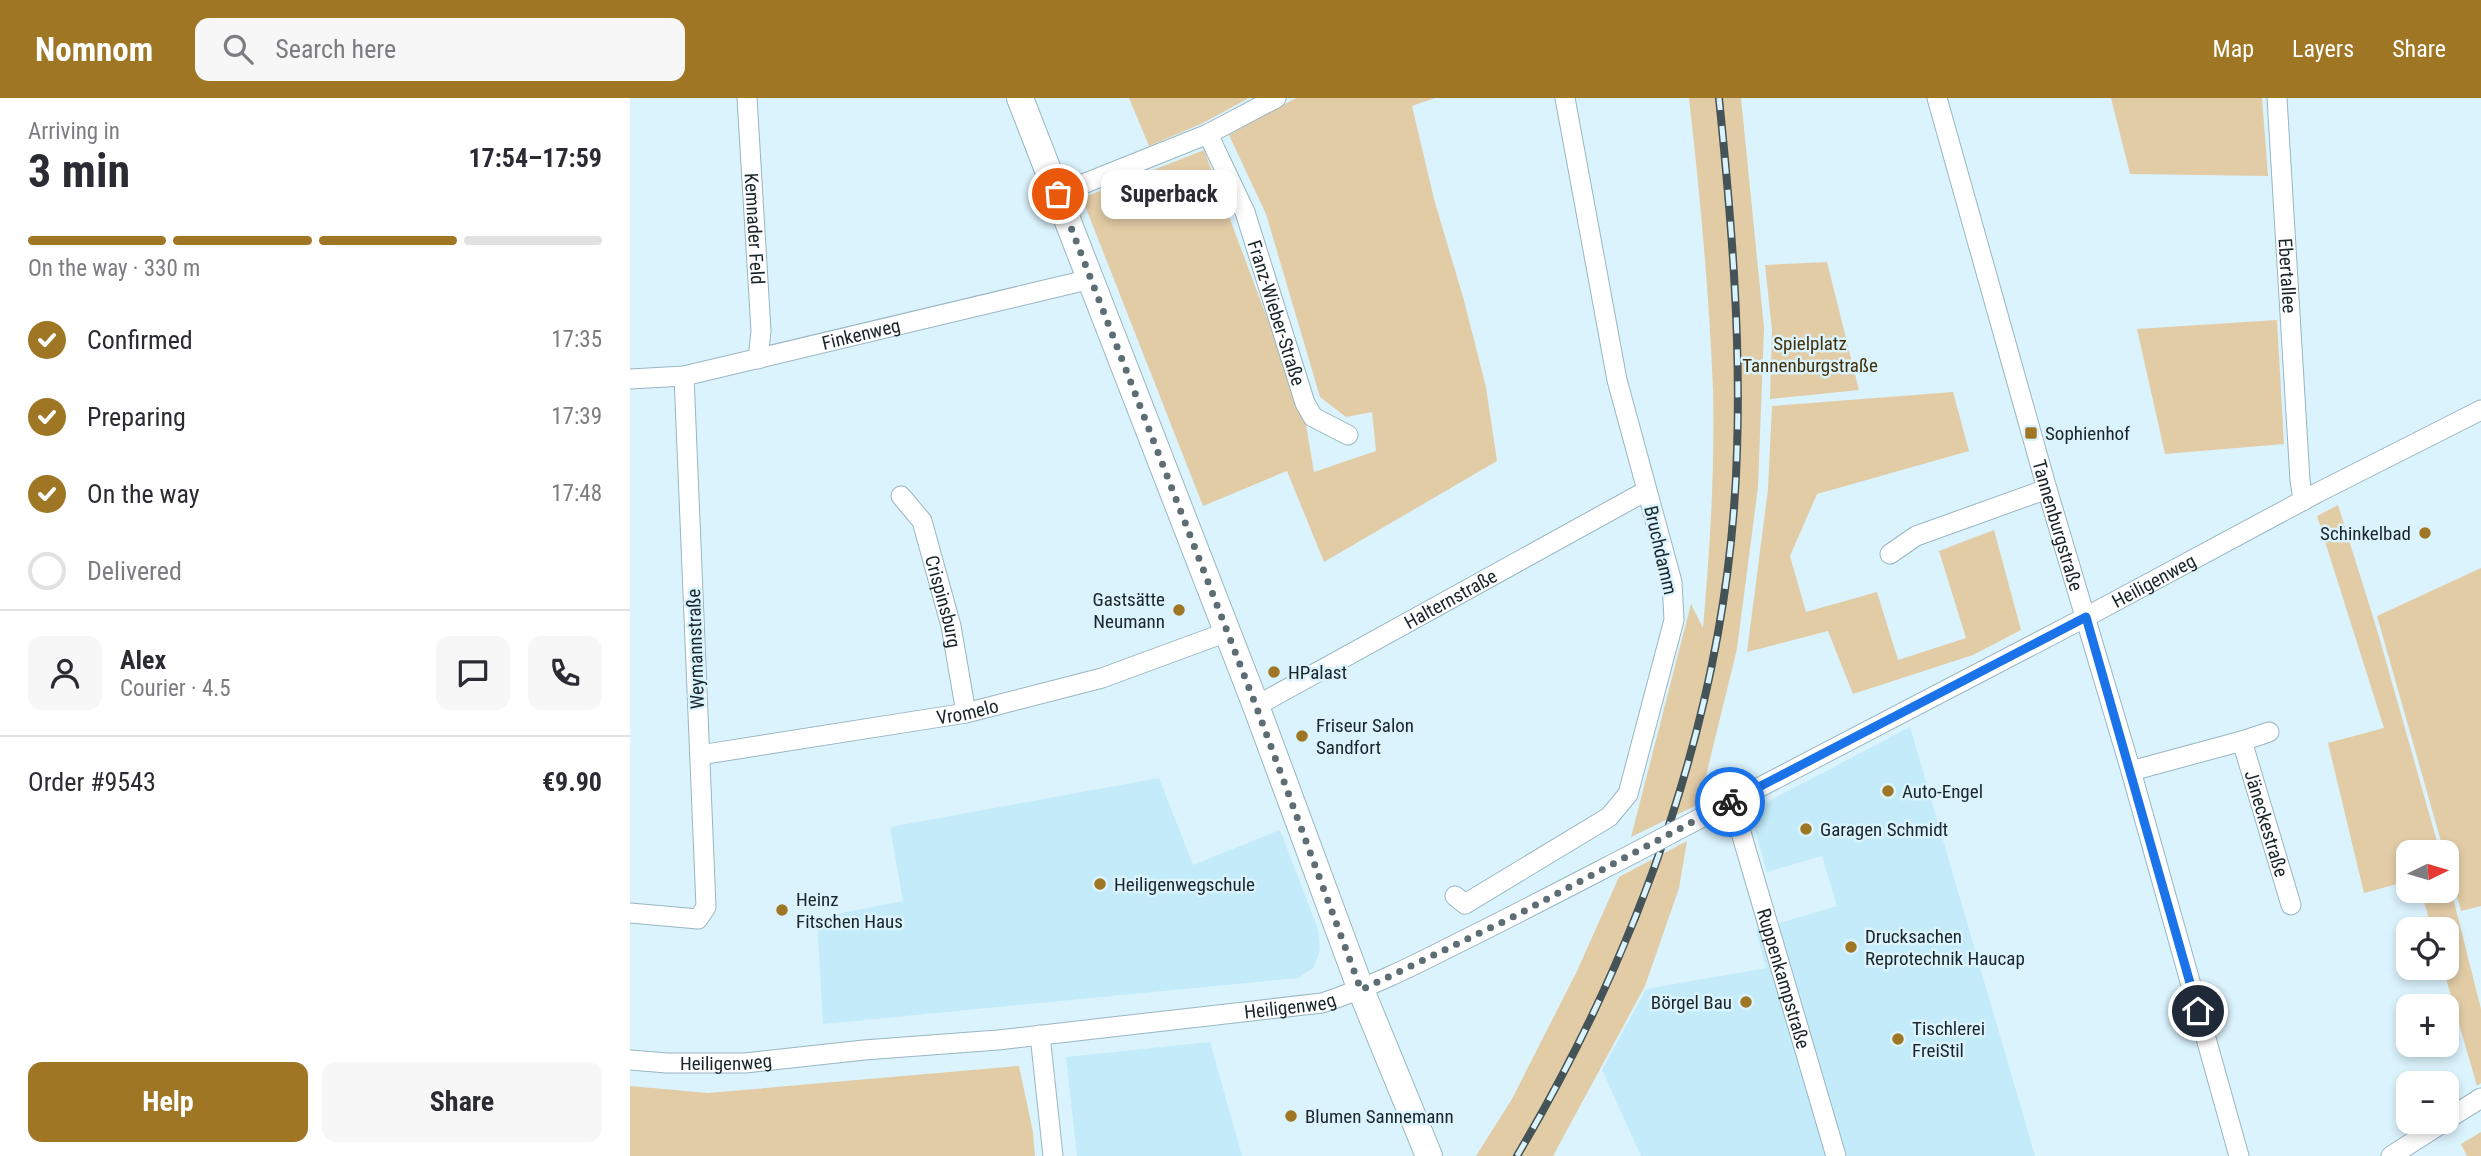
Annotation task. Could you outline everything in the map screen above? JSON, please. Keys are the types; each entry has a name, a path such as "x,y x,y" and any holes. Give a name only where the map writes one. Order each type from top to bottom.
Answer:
{"street":[{"name":"Kemnader Feld","path":"747,98 761,331 758,359"},
{"path":"1020,98 1256,706 1361,990 1429,1156"},
{"path":"1058,194 1208,134 1276,98"},
{"name":"Bruchdamm","path":"1455,896 1465,904 1609,817 1629,794 1674,620 1672,582 1617,380 1565,98"},
{"name":"Tannenburgstraße","path":"1937,98 2239,1156"},
{"name":"Ebertallee","path":"2277,98 2303,501"},
{"name":"Franz-Wieber-Straße","path":"1208,134 1245,212 1305,403 1312,417 1348,435"},
{"name":"Finkenweg","path":"630,379 684,376 1091,279"},
{"name":"Weymannstraße","path":"630,913 698,919 706,907 684,376"},
{"name":"Heiligenweg","path":"630,1060 745,1063 1040,1035 1322,1003 1361,990 1511,918 2481,410"},
{"path":"1890,554 1916,537 2047,489"},
{"name":"Halternstraße","path":"1256,706 1646,491"},
{"name":"Crispinsburg","path":"901,496 922,521 951,626 966,713"},
{"name":"Vromelo","path":"700,755 966,713 1102,678 1227,632"},
{"path":"2131,771 2269,732"},
{"name":"Jäneckestraße","path":"2242,741 2291,905"},
{"name":"Ruppenkampstraße","path":"1732,802 1836,1156"},
{"path":"1040,1035 1053,1156"},
{"path":"2459,1112 2481,1098"},
{"path":"2391,1156 2425,1134"}],"shaded area":[{"path":"1910,727 2035,1156 1641,1156 1602,1070 1646,989 1766,968 1756,930 1837,906 1822,856 1767,872 1750,811"},
{"name":"Heiligenwegschule","path":"1159,778 1193,865 1280,830 1318,929 1320,951 1313,968 1298,978 823,1024 817,918 903,901 890,827"},
{"path":"1210,1042 1242,1156 1077,1156 1066,1057"}],"green space":[{"path":"1129,98 1249,98 1201,124 1149,146"},
{"path":"1296,98 1435,98 1412,106 1434,199 1486,387 1497,461 1324,562 1287,471 1203,506 1082,198 1204,150 1305,419 1314,472 1376,451 1372,412 1346,417 1320,397 1266,214 1229,135"},
{"path":"1689,98 1741,98 1764,328 1758,487 1737,649 1699,804 1631,837 1691,604 1703,628 1706,598 1713,479 1713,389 1704,244"},
{"path":"2111,98 2262,98 2268,176 2130,174"},
{"name":"Spielplatz Tannenburgstraße","path":"1827,262 1859,390 1770,399 1772,330 1765,265"},
{"path":"2277,320 2284,444 2165,454 2137,329"},
{"path":"1953,392 1969,451 1817,494 1790,556 1806,612 1877,592 1898,660 1966,638 1939,551 1994,530 2021,630 1973,655 1853,694 1828,631 1747,652 1768,489 1772,406"},
{"path":"2338,505 2378,633 2437,840 2396,840 2396,884 2364,893 2328,743 2384,728 2317,516"},
{"path":"2481,568 2481,906 2461,911 2459,840 2441,840 2377,616"},
{"path":"1687,841 1679,888 1645,986 1553,1156 1476,1156 1512,1099 1577,971 1619,877"},
{"path":"2424,903 2454,903 2458,917 2429,917"},
{"path":"2459,922 2481,1009 2481,1083 2477,1086 2459,1024 2459,994 2450,994 2446,980 2459,980"},
{"path":"1019,1066 1033,1132 1035,1156 630,1156 630,1086 708,1093"},
{"path":"2481,1132 2481,1156 2467,1156 2461,1144"}],"railway":[{"path":"1517,1156 1604,991 1640,905 1672,817 1698,727 1717,636 1731,544 1738,407 1734,274 1719,98"}],"way so far":[{"path":"1058,194 1256,706 1361,990 1511,918 1730,802"}],"place":[{"name":"Superback","path":"1058,194"},
{"name":"Sophienhof","path":"2031,433"},
{"name":"Schinkelbad","path":"2425,533"},
{"name":"Gastsätte Neumann","path":"1179,610"},
{"name":"HPalast","path":"1274,672"},
{"name":"Friseur Salon Sandfort","path":"1302,736"},
{"name":"Auto-Engel","path":"1888,791"},
{"name":"Garagen Schmidt","path":"1806,829"},
{"name":"Heiligenwegschule","path":"1100,884"},
{"name":"Heinz Fitschen Haus","path":"782,910"},
{"name":"Drucksachen Reprotechnik Haucap","path":"1851,947"},
{"name":"Börgel Bau","path":"1746,1002"},
{"name":"Tischlerei FreiStil","path":"1898,1039"},
{"name":"Blumen Sannemann","path":"1291,1116"}],"route":[{"path":"1730,802 2086,617 2198,1011"}]}
